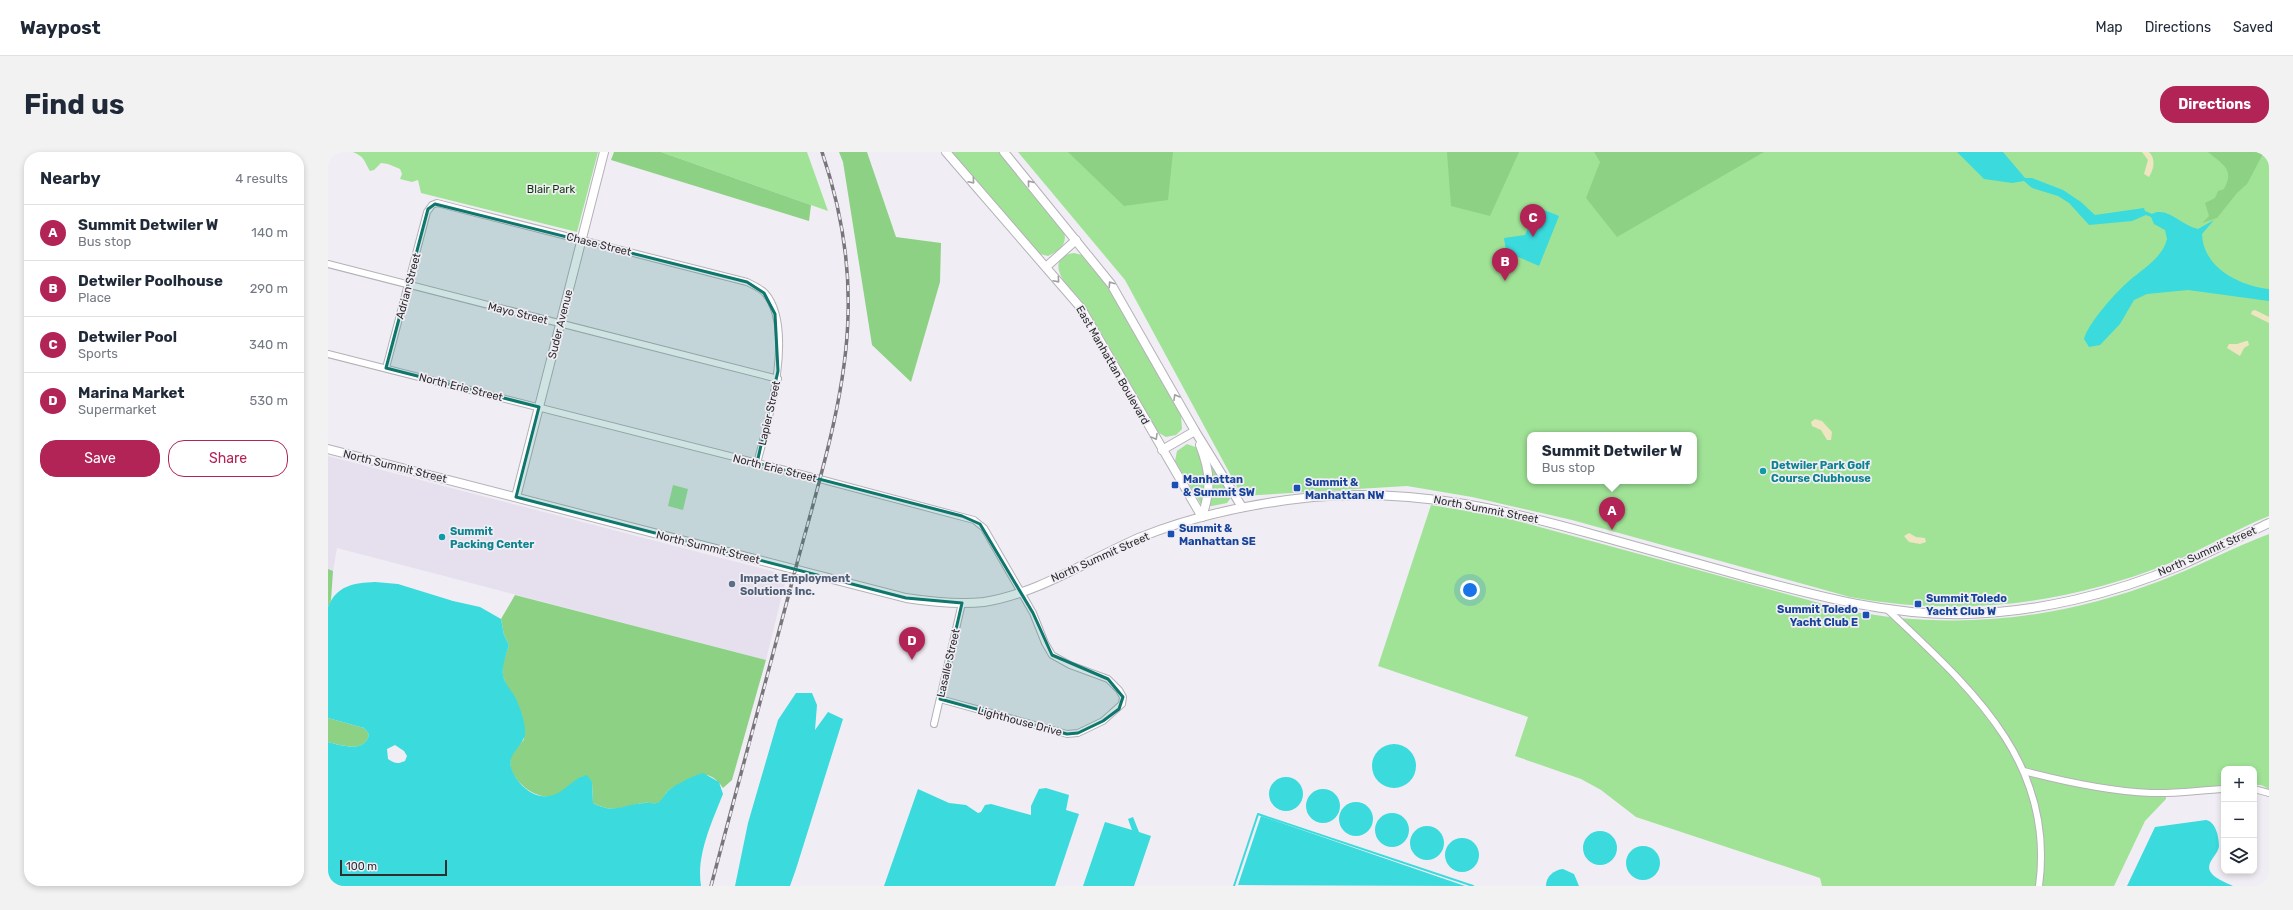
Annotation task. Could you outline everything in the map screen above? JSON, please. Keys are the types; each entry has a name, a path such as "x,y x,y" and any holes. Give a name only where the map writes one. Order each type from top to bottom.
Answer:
{"main road":[{"name":"Suder Avenue","path":"516,497 604,152"},
{"name":"East Manhattan Boulevard","path":"946,152 1081,308 1202,517"},
{"path":"1004,152 1111,284 1195,431 1242,507"},
{"path":"1046,267 1076,240"},
{"path":"1162,450 1195,431"},
{"path":"1195,431 1207,463 1210,484 1202,517"},
{"name":"North Summit Street","path":"328,449 906,598 932,602 962,603 988,601 1021,592 1142,537 1202,517 1242,507 1313,497 1343,495 1402,496 1455,501 1555,523 1803,592 1888,610 1951,614 1995,612 2036,607 2093,595 2178,566 2269,523"}],"street":[{"name":"Chase Street","path":"432,205 437,203 747,282 764,293"},
{"name":"Adrian Street","path":"386,368 427,212 432,205"},
{"name":"Mayo Street","path":"328,264 778,379"},
{"name":"Lapier Street","path":"757,464 778,379 777,322 773,307 764,293"},
{"name":"North Erie Street","path":"328,354 974,520 984,528 1021,592 1039,624 1045,643 1052,656 1070,665 1101,676 1114,683 1122,697 1122,704 1119,709"},
{"name":"Lasalle Street","path":"934,724 962,603"},
{"path":"1888,610 1985,706 2007,739 2024,771 2036,810 2039,830 2040,886"},
{"name":"Lighthouse Drive","path":"940,699 1067,734 1078,733 1103,721 1119,709"},
{"path":"2024,771 2082,785 2124,791 2153,793 2221,789"},
{"path":"2257,790 2269,793"}],"highlighted area":[{"path":"435,204 456,208 747,282 764,293 775,314 778,371 757,463 962,516 980,524 1033,613 1052,655 1108,679 1123,697 1119,709 1103,721 1078,733 1067,734 940,699 962,603 906,598 516,497 539,407 386,368 428,209"}],"shaded area":[{"path":"328,456 787,575 766,660 337,548 333,571 328,569"}],"green space":[{"name":"Blair Park","path":"353,152 598,152 577,232 421,193 418,180 412,182 400,179 402,174 400,169 381,163 374,170 370,171 362,158"},
{"path":"614,152 661,152 811,205 809,221 611,160"},
{"path":"661,152 807,152 828,211 811,205"},
{"path":"839,152 867,152 896,237 941,243 940,282 911,382 872,345 843,162"},
{"path":"951,152 999,152 1063,229 1065,238 1060,249 1048,256 1040,254"},
{"path":"1018,152 2269,152 2269,516 2165,565 2127,579 2088,590 2010,604 1930,606 1890,603 1850,597 1572,520 1472,497 1407,486 1242,496 1125,280"},
{"path":"1068,152 1173,152 1168,200 1124,206"},
{"path":"1447,152 1519,152 1490,216 1451,206"},
{"path":"1594,152 1764,152 1617,237 1586,198 1600,162"},
{"path":"2208,152 2264,152 2247,184 2237,193 2217,218 2202,223 2209,216 2205,203 2215,198 2218,191 2224,189 2228,177 2228,172 2223,164"},
{"path":"1074,253 1082,255 1104,281 1181,415 1182,429 1176,435 1166,437 1157,432 1094,321 1081,301 1063,280 1058,267 1060,261 1064,256"},
{"path":"1187,444 1198,448 1206,473 1202,506 1175,461 1177,451"},
{"path":"1211,462 1230,495 1230,499 1227,503 1210,506 1213,486"},
{"path":"673,485 688,489 683,510 668,506"},
{"path":"1431,505 1503,517 1845,610 1926,620 2004,618 2043,613 2082,605 2160,581 2269,534 2269,789 2261,785 2257,785 2257,766 2221,766 2221,786 2166,790 2166,799 2145,821 2114,886 1822,886 1820,878 1636,817 1601,790 1581,779 1515,756 1528,717 1378,666"},
{"path":"328,569 333,571 331,600 328,607"},
{"path":"515,595 766,660 732,780 723,788 714,778 700,775 671,788 662,800 654,804 643,803 613,809 593,803 592,782 583,776 565,790 552,796 537,794 522,785 512,772 510,764 512,755 524,739 515,698 507,687 503,676 503,663 509,645 504,635 501,619"},
{"path":"328,718 364,728 369,734 367,740 363,744 352,747 328,742"}],"sand":[{"path":"2142,152 2149,152 2153,158 2153,167 2149,177 2144,174 2148,160"},
{"path":"2255,310 2269,317 2269,323 2251,314 2252,311"},
{"path":"2248,341 2249,345 2244,348 2240,356 2227,348 2229,344 2237,344"},
{"path":"1815,419 1822,421 1832,432 1831,440 1827,440 1821,430 1812,426 1811,422"},
{"path":"1909,533 1916,537 1925,538 1926,542 1920,544 1909,542 1904,536"}],"water":[{"path":"1957,152 2003,152 2025,178 2032,178 2063,190 2081,202 2095,215 2144,208 2145,211 2152,214 2158,212 2169,214 2198,229 2214,220 2202,234 2204,246 2209,257 2216,266 2235,279 2246,284 2269,289 2269,301 2188,290 2147,294 2134,300 2120,324 2100,345 2089,347 2084,339 2091,324 2118,292 2157,257 2167,239 2165,230 2154,224 2151,217 2146,215 2132,221 2089,225 2069,203 2058,196 2032,188 2024,181 2012,183 1984,179"},
{"path":"1537,207 1559,216 1539,266 1516,256 1507,257 1504,238 1525,235"},
{"path":"375,582 398,584 453,601 480,607 501,619 504,635 509,645 503,675 505,682 517,702 523,717 525,729 523,740 512,757 511,767 515,777 522,786 536,795 549,796 555,794 581,777 587,775 592,782 593,803 613,809 637,804 657,803 662,800 667,792 674,787 689,778 703,773 719,782 723,794 710,827 703,851 700,874 701,886 328,886 328,742 352,747 358,746 367,740 369,734 364,728 328,718 328,607 336,594 341,590 360,583","holes":["395,745 404,751 407,756 405,761 396,763 388,759 387,749"]},
{"path":"796,693 812,693 817,705 815,730 828,712 843,719 796,869 790,886 735,886 748,823 778,720"},
{"path":"1394,744 1406,748 1412,754 1416,766 1412,778 1406,784 1394,788 1382,784 1376,778 1372,766 1376,754 1382,748"},
{"path":"1289,777 1298,782 1302,787 1302,801 1298,806 1293,810 1283,811 1279,810 1270,801 1269,791 1270,787 1279,778"},
{"path":"1046,788 1069,795 1066,810 1079,814 1055,886 884,886 918,789 949,803 966,805 978,813 981,812 985,805 991,804 1031,815 1031,806 1039,789"},
{"path":"1326,789 1335,794 1339,799 1339,813 1335,818 1330,822 1320,823 1316,822 1307,813 1306,803 1307,799 1316,790"},
{"path":"1359,802 1368,807 1372,812 1372,826 1368,831 1363,835 1353,836 1349,835 1340,826 1339,816 1340,812 1349,803"},
{"path":"1395,813 1404,818 1408,823 1408,837 1404,842 1399,846 1389,847 1385,846 1376,837 1375,827 1376,823 1385,814"},
{"path":"1261,816 1465,886 1238,885"},
{"path":"1133,817 1139,832 1151,836 1134,886 1083,886 1105,822 1132,830 1128,819"},
{"path":"2206,820 2215,827 2219,842 2218,849 2209,868 2210,871 2217,878 2233,886 2127,886 2155,827"},
{"path":"1430,826 1439,831 1443,836 1443,850 1439,855 1434,859 1424,860 1420,859 1411,850 1410,840 1411,836 1420,827"},
{"path":"1603,831 1612,836 1616,841 1616,855 1612,860 1607,864 1597,865 1593,864 1584,855 1583,845 1584,841 1593,832"},
{"path":"1465,838 1474,843 1478,848 1478,862 1474,867 1469,871 1459,872 1455,871 1446,862 1445,852 1446,848 1455,839"},
{"path":"1646,846 1655,851 1659,856 1659,870 1655,875 1650,879 1640,880 1636,879 1627,870 1626,860 1627,856 1636,847"},
{"path":"1563,869 1574,874 1579,886 1546,886 1547,879 1551,874"}],"waterway":[{"path":"1234,886 1258,814 1473,886"}],"railway":[{"path":"711,886 827,452 841,383 846,349 848,316 847,274 839,212 822,152"}],"place":[{"name":"Detwiler Pool","path":"1533,237"},
{"name":"Detwiler Poolhouse","path":"1505,281"},
{"name":"Detwiler Park Golf Course Clubhouse","path":"1763,471"},
{"name":"Manhattan & Summit SW","path":"1175,485"},
{"name":"Summit & Manhattan NW","path":"1297,488"},
{"name":"Summit Detwiler W","path":"1612,530"},
{"name":"Summit & Manhattan SE","path":"1171,534"},
{"name":"Summit Packing Center","path":"442,537"},
{"name":"Impact Employment Solutions Inc.","path":"732,584"},
{"name":"Summit Toledo Yacht Club W","path":"1918,604"},
{"name":"Summit Toledo Yacht Club E","path":"1866,615"},
{"name":"Marina Market","path":"912,660"}]}
